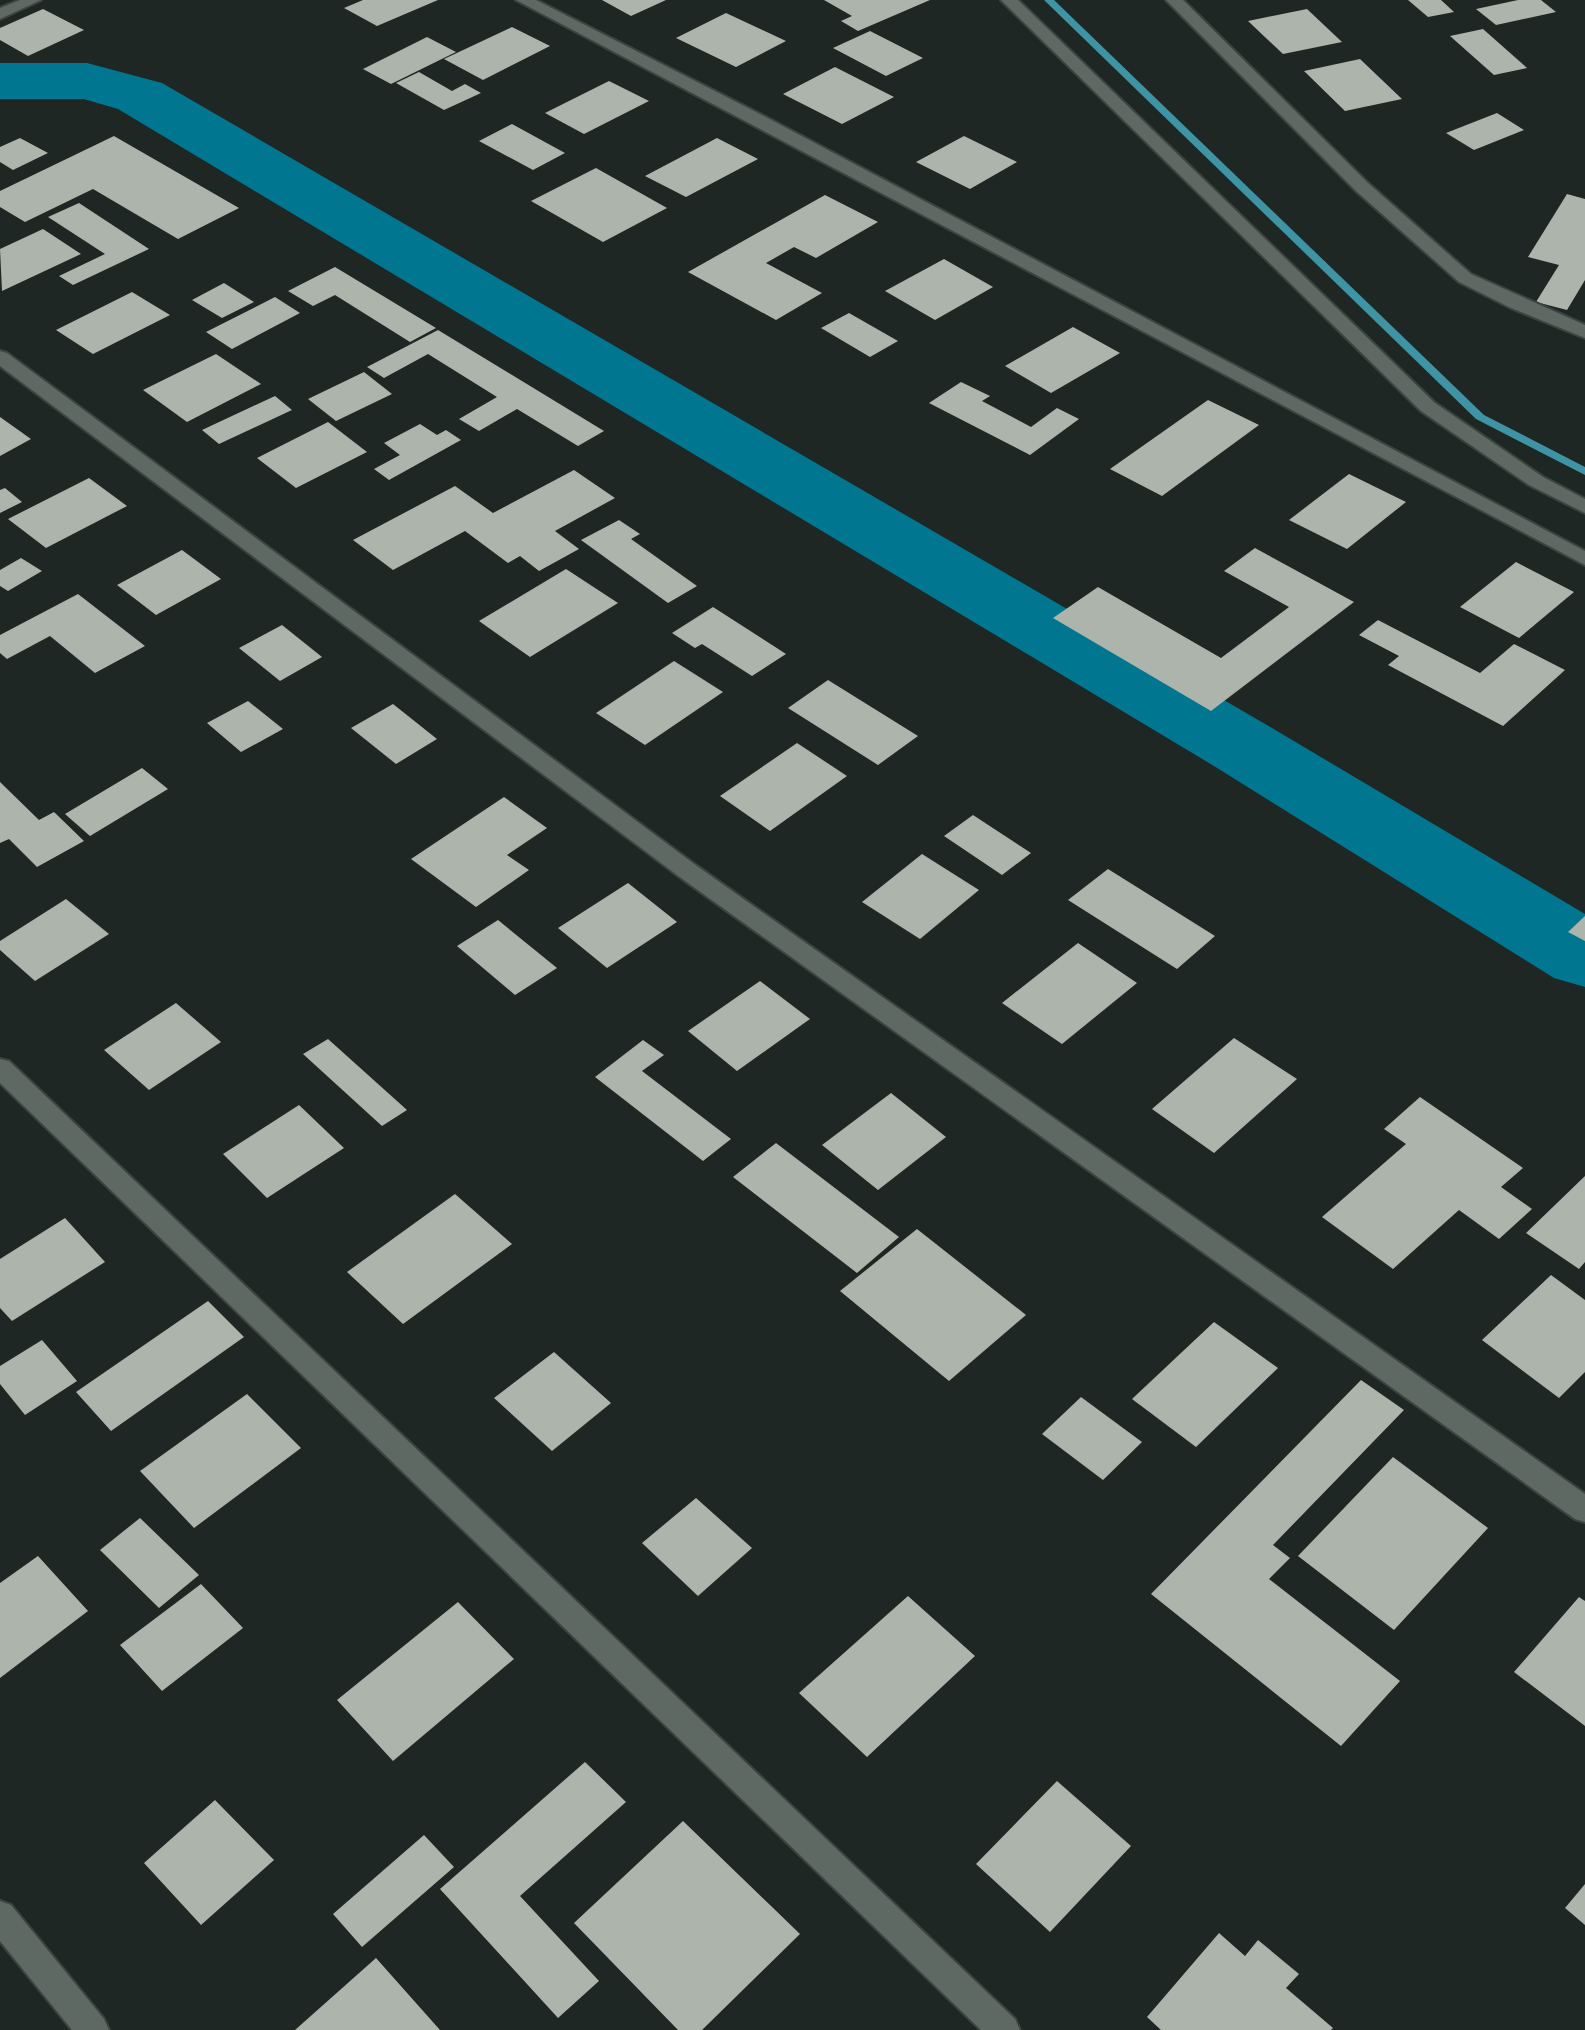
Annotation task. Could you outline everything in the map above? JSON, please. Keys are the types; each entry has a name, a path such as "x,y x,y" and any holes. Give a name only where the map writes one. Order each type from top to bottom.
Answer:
{"street":[{"path":"0,14 33,0"},
{"path":"524,0 752,117 1585,559"},
{"path":"1009,0 1428,407 1481,446 1585,507"},
{"path":"1174,0 1362,187 1465,278 1585,332"},
{"path":"0,357 689,872 1585,1510"},
{"path":"0,1068 1004,2030"},
{"path":"0,1916 93,2030"}],"building":[{"path":"363,0 438,0 377,26 344,8"},
{"path":"602,0 666,0 631,16"},
{"path":"824,0 930,0 858,31 841,21 852,16"},
{"path":"1408,0 1441,0 1454,12 1428,17"},
{"path":"1518,0 1541,0 1556,12 1496,25 1476,9"},
{"path":"43,9 84,30 28,56 0,40 0,28"},
{"path":"1307,9 1342,42 1283,54 1248,21"},
{"path":"726,13 786,41 736,67 676,38"},
{"path":"512,27 550,46 483,80 444,59"},
{"path":"1483,29 1527,68 1494,75 1450,36"},
{"path":"870,31 923,58 886,76 833,48"},
{"path":"427,37 456,52 391,84 363,69"},
{"path":"1360,59 1402,99 1345,111 1304,71"},
{"path":"835,67 894,97 842,124 783,94"},
{"path":"419,72 452,91 465,84 481,93 444,110 396,83"},
{"path":"609,81 649,101 584,134 545,113"},
{"path":"1497,113 1524,130 1474,150 1446,133"},
{"path":"512,124 565,153 533,170 479,141"},
{"path":"114,136 239,208 178,239 93,189 25,222 0,207 0,191"},
{"path":"964,136 1017,162 970,189 916,162"},
{"path":"20,138 48,153 13,170 0,162 0,147"},
{"path":"717,138 758,159 686,197 645,176"},
{"path":"596,168 667,208 603,242 531,201"},
{"path":"1567,194 1585,199 1585,280 1567,310 1536,302 1559,265 1528,257"},
{"path":"825,195 878,222 816,258 794,247 766,263 822,293 776,320 688,272"},
{"path":"79,203 149,249 73,285 59,276 105,254 48,217"},
{"path":"43,229 81,254 2,291 0,249"},
{"path":"944,259 993,287 935,320 885,291"},
{"path":"335,267 436,328 410,342 335,295 313,306 288,291"},
{"path":"224,283 254,302 222,318 192,300"},
{"path":"132,292 170,315 93,354 56,330"},
{"path":"275,297 300,313 232,349 206,332"},
{"path":"849,313 898,341 870,357 821,328"},
{"path":"1073,327 1120,353 1051,393 1005,366"},
{"path":"438,330 604,431 578,446 517,409 479,431 459,419 497,397 428,354 384,378 367,367"},
{"path":"216,354 261,384 187,422 143,390"},
{"path":"364,372 392,394 336,421 308,399"},
{"path":"961,382 990,396 982,401 1031,427 1057,408 1079,419 1030,455 929,403"},
{"path":"275,396 292,410 219,444 202,430"},
{"path":"1208,400 1259,425 1162,496 1110,469"},
{"path":"0,417 31,439 0,456"},
{"path":"328,422 367,452 296,488 257,458"},
{"path":"420,424 437,435 446,430 461,440 389,480 374,469 400,455 384,443"},
{"path":"574,470 615,498 555,531 579,549 539,571 520,556 508,563 465,531 393,570 353,540 455,486 493,513"},
{"path":"1349,474 1406,502 1347,549 1289,520"},
{"path":"89,478 127,506 46,548 8,519"},
{"path":"5,488 22,502 0,513 0,490"},
{"path":"619,520 640,534 631,539 697,586 668,603 581,540"},
{"path":"1255,548 1354,602 1211,711 1053,618 1098,587 1221,658 1289,607 1224,571"},
{"path":"182,550 221,579 156,615 117,585"},
{"path":"21,558 42,571 8,591 0,586 0,570"},
{"path":"1516,562 1574,592 1519,638 1460,607"},
{"path":"566,569 618,603 530,657 479,621"},
{"path":"78,594 145,646 95,673 50,636 7,659 0,653 0,635"},
{"path":"713,607 786,654 752,676 702,644 695,648 672,633"},
{"path":"1378,620 1480,673 1514,644 1565,670 1503,726 1388,665 1399,656 1359,635"},
{"path":"282,625 322,657 280,681 239,648"},
{"path":"674,661 723,692 645,745 596,713"},
{"path":"828,680 918,736 878,765 788,708"},
{"path":"248,701 283,729 241,752 207,723"},
{"path":"393,704 437,739 396,764 351,728"},
{"path":"797,743 847,776 770,831 720,796"},
{"path":"142,768 168,789 90,836 65,814"},
{"path":"0,782 39,820 54,812 84,841 37,867 9,839 0,843"},
{"path":"504,797 547,828 507,855 529,870 476,907 411,859"},
{"path":"973,815 1031,853 1002,875 944,836"},
{"path":"922,854 979,890 920,939 862,902"},
{"path":"1108,869 1215,936 1177,969 1068,900"},
{"path":"628,883 677,922 607,968 558,928"},
{"path":"66,899 109,934 35,981 0,950 0,941"},
{"path":"1585,916 1585,941 1568,932"},
{"path":"498,920 557,968 515,995 457,946"},
{"path":"1078,943 1137,983 1062,1044 1002,1003"},
{"path":"760,981 810,1019 737,1071 688,1031"},
{"path":"176,1003 221,1042 149,1090 104,1050"},
{"path":"1234,1038 1297,1079 1214,1153 1152,1109"},
{"path":"328,1039 407,1110 382,1126 303,1054"},
{"path":"643,1040 664,1055 642,1071 731,1139 703,1161 595,1077"},
{"path":"891,1093 946,1137 878,1190 822,1145"},
{"path":"1420,1097 1523,1168 1501,1187 1532,1209 1499,1239 1459,1210 1393,1269 1322,1217 1406,1144 1384,1129"},
{"path":"299,1105 344,1148 267,1198 223,1154"},
{"path":"776,1143 899,1237 857,1273 733,1177"},
{"path":"1585,1176 1585,1262 1579,1269 1526,1233"},
{"path":"455,1194 512,1244 403,1324 347,1272"},
{"path":"65,1218 105,1262 12,1321 0,1308 0,1259"},
{"path":"917,1229 1026,1315 949,1381 840,1291"},
{"path":"1551,1275 1585,1300 1585,1372 1559,1398 1482,1340"},
{"path":"208,1301 244,1337 111,1431 76,1392"},
{"path":"1214,1322 1278,1368 1196,1447 1132,1399"},
{"path":"42,1340 77,1381 25,1415 0,1384 0,1366"},
{"path":"554,1352 611,1403 552,1451 494,1398"},
{"path":"1361,1380 1404,1410 1273,1545 1290,1558 1269,1579 1400,1681 1341,1746 1151,1594"},
{"path":"247,1394 301,1448 194,1528 140,1471"},
{"path":"1081,1397 1142,1442 1103,1480 1042,1434"},
{"path":"1393,1457 1488,1528 1394,1630 1298,1556"},
{"path":"696,1498 752,1548 698,1596 642,1543"},
{"path":"140,1518 199,1575 159,1608 100,1550"},
{"path":"38,1556 88,1611 0,1678 0,1583"},
{"path":"201,1584 243,1628 162,1691 120,1645"},
{"path":"908,1596 975,1656 867,1757 799,1693"},
{"path":"1579,1597 1585,1601 1585,1726 1514,1672"},
{"path":"458,1602 514,1659 393,1761 337,1700"},
{"path":"585,1762 626,1802 520,1896 599,1981 558,2018 440,1889"},
{"path":"1057,1781 1131,1846 1050,1932 976,1864"},
{"path":"215,1800 274,1860 201,1925 144,1863"},
{"path":"683,1821 800,1934 702,2030 678,2030 574,1923"},
{"path":"424,1835 454,1867 362,1947 333,1914"},
{"path":"1585,1884 1585,1925 1565,1908"},
{"path":"1219,1933 1245,1956 1258,1940 1299,1974 1286,1988 1333,2028 1161,2030 1147,2017"},
{"path":"376,1958 440,2030 295,2030"}],"waterway":[{"path":"1049,0 1480,417 1585,472"},
{"path":"0,81 87,81 140,96 1243,747 1585,955"}]}
